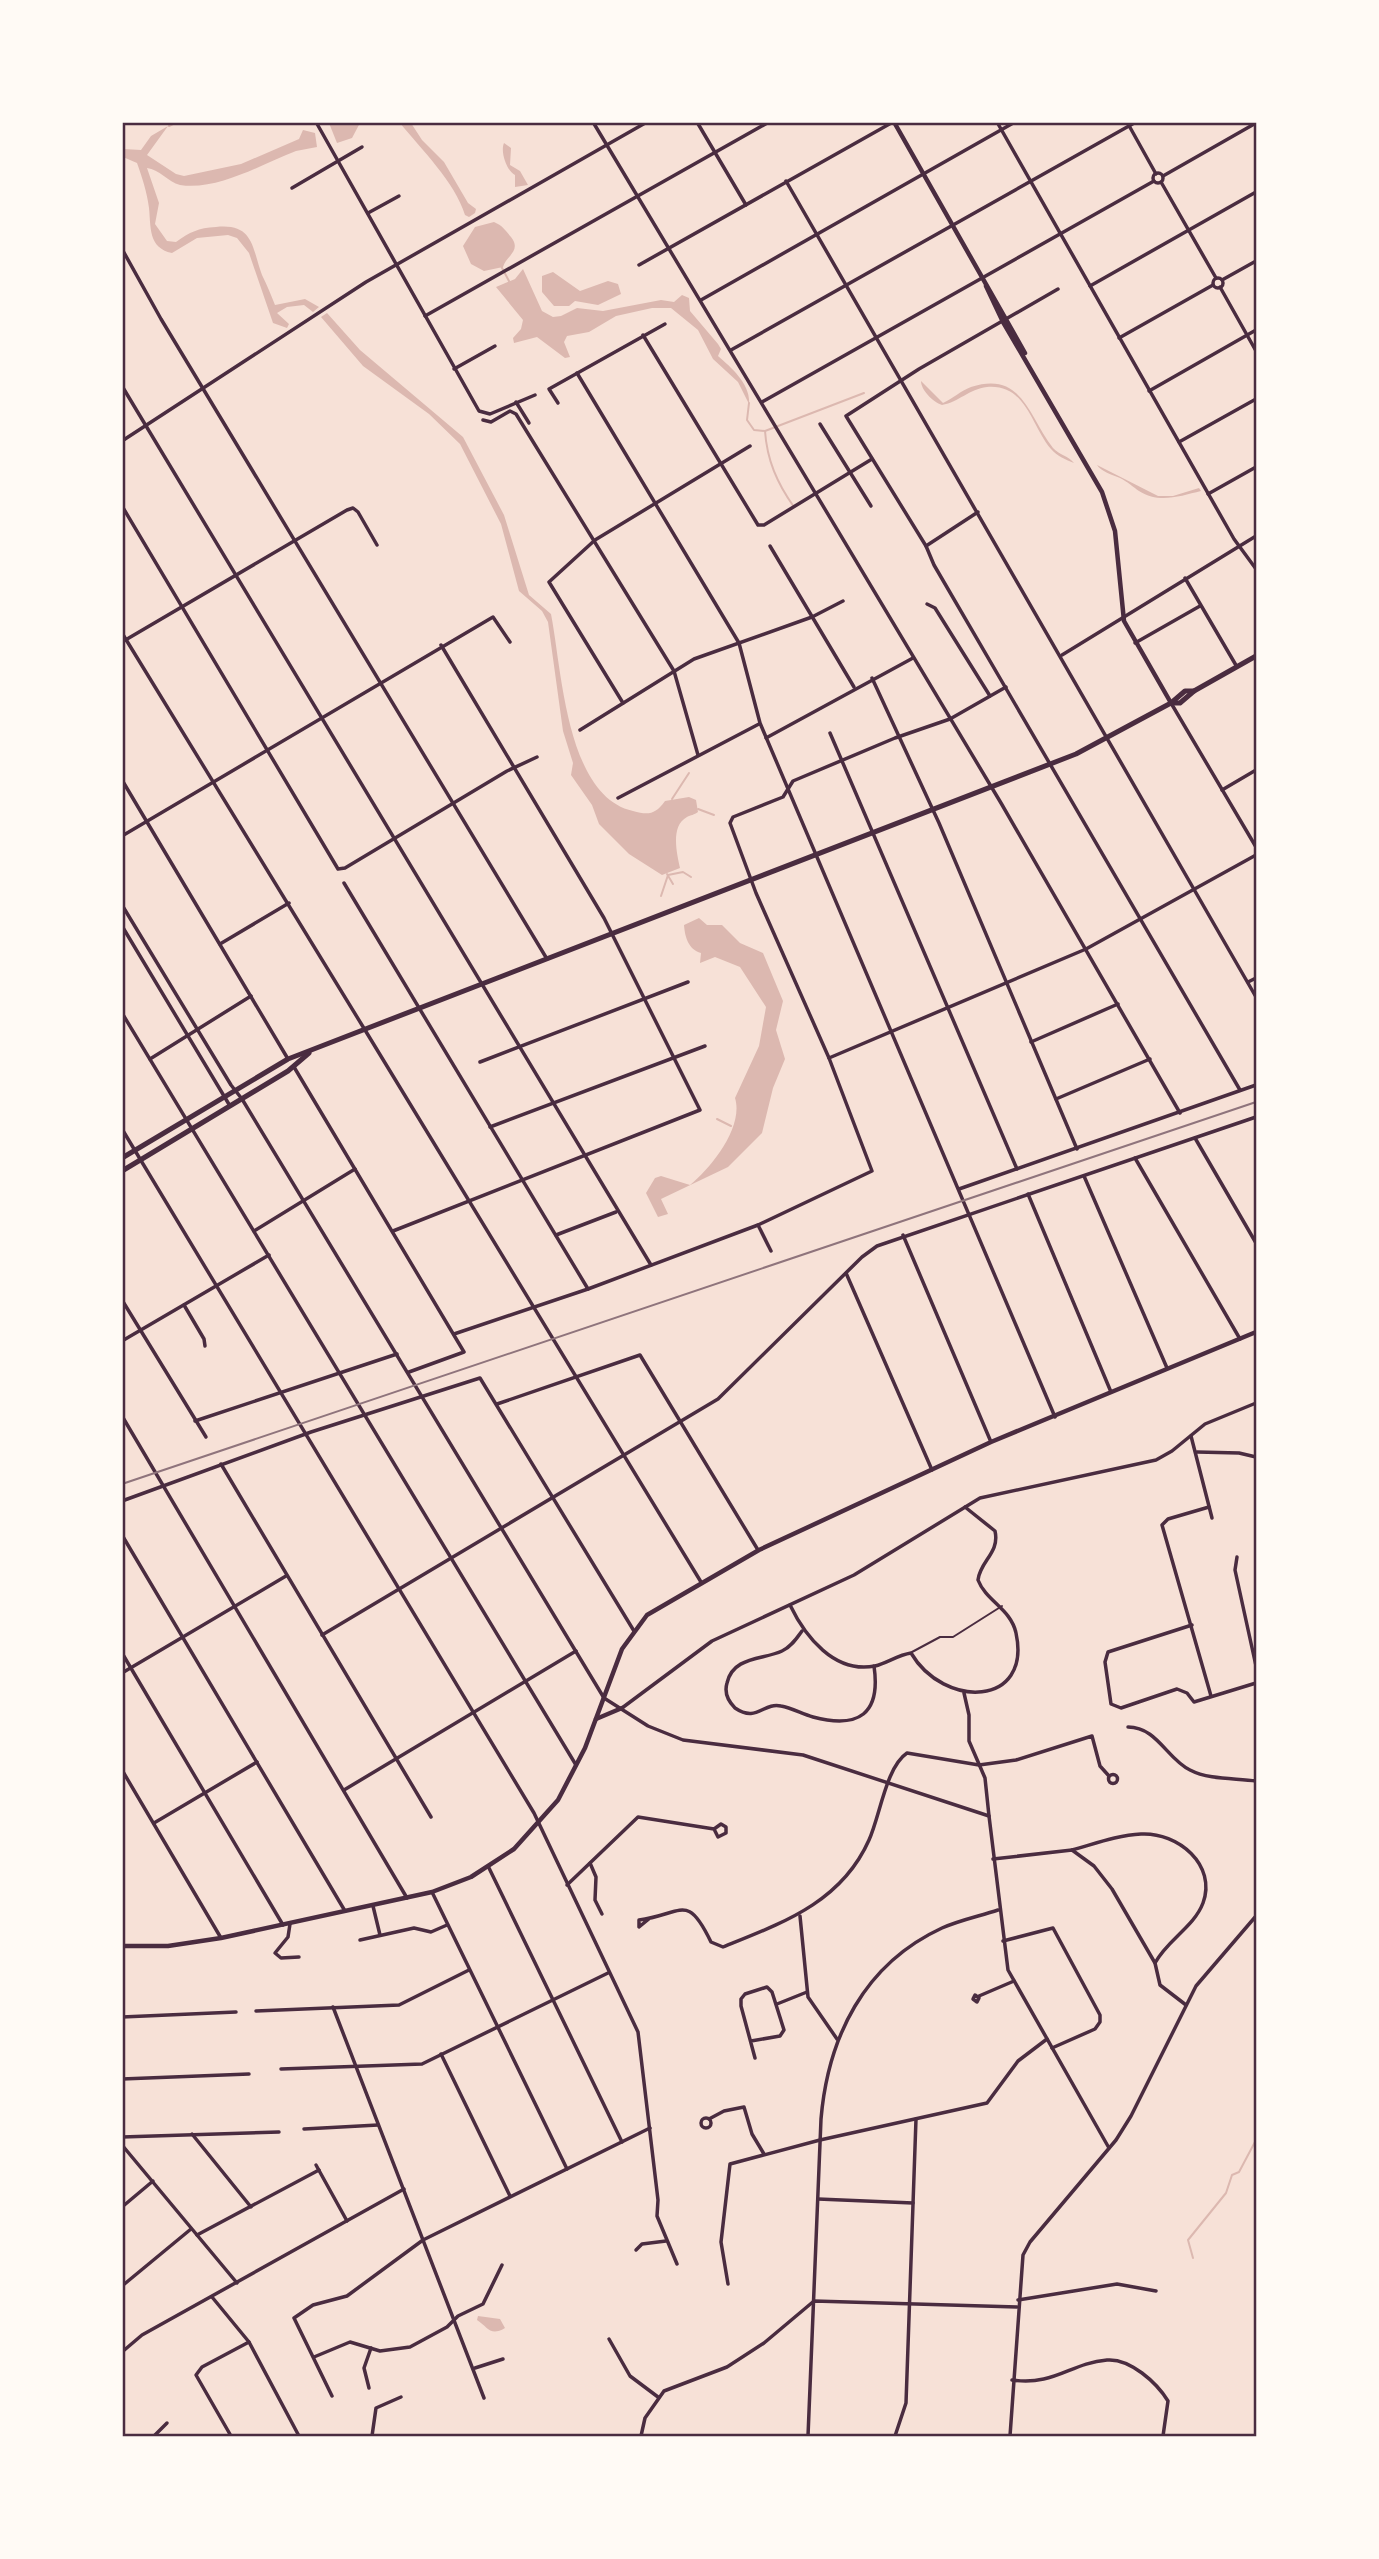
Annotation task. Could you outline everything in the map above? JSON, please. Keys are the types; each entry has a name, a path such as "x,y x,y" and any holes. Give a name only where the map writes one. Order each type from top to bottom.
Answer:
{"main road":[{"path":"893,122 1098,484 1109,508 1115,531 1123,618 1171,703"},
{"path":"122,1158 288,1059 1050,764 1107,739 1171,703 1185,691 1194,691 1256,656"},
{"path":"122,1171 294,1067 311,1051"},
{"path":"122,1946 167,1946 290,1924 432,1892 489,1868 538,1826 558,1800 577,1767 622,1649 647,1615 759,1550 991,1443 1256,1332"},
{"path":"596,1719 622,1709"}],"street":[{"path":"316,122 454,369 484,414 535,395"},
{"path":"593,122 732,350 814,495 991,787 1180,1113"},
{"path":"122,441 396,264 648,122"},
{"path":"697,122 746,205"},
{"path":"425,316 769,122"},
{"path":"639,265 893,122"},
{"path":"998,122 1208,495 1239,547 1256,569"},
{"path":"701,300 1015,122"},
{"path":"732,350 953,227 1128,124 1136,122"},
{"path":"1161,183 1163,176 1256,123"},
{"path":"1128,124 1156,174 1163,176"},
{"path":"292,188 362,147"},
{"path":"762,402 1154,181 1156,174"},
{"path":"786,181 1062,655 1107,739 1256,997"},
{"path":"1154,181 1161,183 1216,278 1222,280"},
{"path":"1090,286 1256,192"},
{"path":"368,214 399,196"},
{"path":"122,249 161,319 547,959"},
{"path":"1220,287 1222,280 1256,261"},
{"path":"1119,338 1213,285 1216,278"},
{"path":"1213,285 1220,287 1256,351"},
{"path":"1058,289 846,416 926,546 934,565 1240,1090"},
{"path":"558,403 549,389 665,324"},
{"path":"1149,391 1256,330"},
{"path":"643,335 760,526 872,459"},
{"path":"454,369 495,346"},
{"path":"578,373 739,642 760,723 1055,1417"},
{"path":"122,386 651,1265"},
{"path":"1179,442 1256,399"},
{"path":"516,402 529,423"},
{"path":"483,420 491,422 512,411 596,540 674,671 698,755"},
{"path":"820,424 871,506"},
{"path":"623,703 549,582 596,540 750,446"},
{"path":"1208,495 1256,467"},
{"path":"122,506 338,869 345,868 537,757"},
{"path":"125,640 295,539 353,508 377,545"},
{"path":"926,546 978,512"},
{"path":"1062,655 1256,536"},
{"path":"770,546 855,687"},
{"path":"1185,578 1237,667"},
{"path":"580,730 694,659 812,617 843,601"},
{"path":"926,604 935,608 990,696"},
{"path":"1135,643 1201,605"},
{"path":"122,836 441,645 493,617 509,642"},
{"path":"122,633 701,1582"},
{"path":"393,1231 700,1110 612,934 441,645"},
{"path":"766,737 913,658"},
{"path":"872,678 933,810 1077,1149"},
{"path":"454,1334 588,1289 758,1225 872,1171 829,1058 751,880 730,823 733,817 783,797 793,781 841,759 950,719 1006,687"},
{"path":"1171,703 1222,790 1254,837 1256,847"},
{"path":"618,798 760,723"},
{"path":"830,733 875,832 1017,1169"},
{"path":"1222,790 1256,770"},
{"path":"122,780 288,1059"},
{"path":"829,1058 1086,949 1256,855"},
{"path":"344,883 588,1289"},
{"path":"220,944 289,903"},
{"path":"122,905 305,1200 604,1698 648,1726 683,1741 803,1755 989,1816"},
{"path":"122,926 230,1106"},
{"path":"1248,982 1256,978"},
{"path":"480,1062 688,982"},
{"path":"150,1059 251,996"},
{"path":"1031,1042 1118,1004"},
{"path":"122,1013 577,1767"},
{"path":"490,1127 705,1046"},
{"path":"1056,1099 1150,1059"},
{"path":"294,1067 464,1352 409,1372"},
{"path":"958,1189 1256,1085"},
{"path":"322,1636 729,1390 869,1251 903,1236 1256,1118"},
{"path":"122,1129 534,1813 638,2032 657,2216 677,2264"},
{"path":"1195,1138 1256,1243"},
{"path":"1135,1158 1240,1339"},
{"path":"254,1231 355,1169"},
{"path":"1084,1175 1167,1370"},
{"path":"1028,1194 1112,1394"},
{"path":"556,1235 617,1212"},
{"path":"758,1225 771,1251"},
{"path":"903,1236 991,1443"},
{"path":"122,1341 269,1255"},
{"path":"846,1273 932,1471"},
{"path":"122,1300 206,1437"},
{"path":"184,1305 204,1339 205,1346"},
{"path":"195,1421 397,1354"},
{"path":"497,1404 640,1355 759,1550"},
{"path":"122,1502 364,1413 480,1378 634,1630"},
{"path":"622,1709 712,1641 854,1575 965,1507 989,1496 1156,1460 1213,1419 1256,1403"},
{"path":"122,1416 407,1898"},
{"path":"1191,1436 1212,1518"},
{"path":"1197,1452 1239,1453 1256,1457"},
{"path":"221,1464 431,1817"},
{"path":"790,1605 802,1631 817,1647 834,1657 853,1664 874,1666 893,1656 911,1653 930,1677 964,1693 995,1688 1014,1670 1018,1653 1016,1633 1002,1606 978,1580 980,1571 994,1552 995,1531 965,1507"},
{"path":"1209,1507 1168,1519 1162,1525 1211,1696"},
{"path":"122,1535 345,1911"},
{"path":"1237,1557 1235,1570 1256,1666"},
{"path":"122,1673 287,1575"},
{"path":"1192,1625 1106,1654 1109,1700 1114,1706 1121,1708 1177,1689 1187,1693 1194,1702 1256,1683"},
{"path":"802,1631 780,1652 750,1659 734,1669 727,1682 726,1692 735,1708 754,1714 780,1705 822,1719 857,1716 869,1710 876,1697 874,1666"},
{"path":"344,1790 576,1651"},
{"path":"122,1653 284,1925"},
{"path":"964,1693 969,1715 969,1741 988,1793 1004,1957 1014,1981 1109,2148"},
{"path":"1128,1727 1147,1731 1180,1763 1196,1773 1256,1781"},
{"path":"650,1919 676,1909 687,1911 702,1920 711,1942 723,1947 800,1916 842,1882 858,1860 869,1840 897,1762 907,1752 979,1765 1016,1760 1092,1736 1100,1766 1109,1776"},
{"path":"154,1823 257,1762"},
{"path":"122,1770 221,1938"},
{"path":"567,1885 638,1817 714,1829"},
{"path":"993,1859 1072,1850 1130,1835 1151,1834 1181,1846 1196,1859 1206,1879 1201,1907 1168,1943 1155,1963"},
{"path":"1072,1850 1106,1879 1155,1963 1160,1985 1186,2005"},
{"path":"590,1863 596,1877 595,1900 602,1914"},
{"path":"489,1868 622,2142"},
{"path":"432,1892 566,2169"},
{"path":"373,1906 380,1935"},
{"path":"808,2437 820,2140 825,2082 836,2039 858,1999 907,1949 945,1927 998,1910"},
{"path":"800,1916 807,1992 836,2039"},
{"path":"1010,2437 1017,2307 1023,2255 1030,2242 1109,2148 1131,2116 1186,2005 1206,1973 1256,1916"},
{"path":"290,1924 288,1937 275,1953 281,1958 299,1957"},
{"path":"360,1940 414,1928 431,1932 447,1925"},
{"path":"1003,1941 1054,1928 1100,2015 1100,2022 1095,2029 1052,2048"},
{"path":"256,2011 399,2005 469,1970"},
{"path":"281,2069 417,2065 609,1972"},
{"path":"979,1996 1014,1981"},
{"path":"751,2042 784,2032 777,2004 767,1987 742,1997 741,2003 755,2058"},
{"path":"777,2004 807,1992"},
{"path":"333,2007 454,2321 475,2368 484,2398"},
{"path":"122,2017 236,2012"},
{"path":"727,2284 721,2242 730,2164 820,2140 991,2101 1018,2061 1047,2039"},
{"path":"441,2054 510,2196"},
{"path":"122,2079 250,2074"},
{"path":"709,2119 730,2109 744,2107 752,2134 764,2154"},
{"path":"895,2437 905,2413 916,2119"},
{"path":"304,2129 378,2125"},
{"path":"332,2396 294,2318 313,2305 347,2296 424,2240 650,2129"},
{"path":"122,2137 279,2132"},
{"path":"192,2134 251,2207"},
{"path":"122,2145 237,2283"},
{"path":"197,2235 251,2207 317,2167 347,2221"},
{"path":"122,2207 153,2181"},
{"path":"122,2352 142,2335 404,2189"},
{"path":"818,2199 913,2203"},
{"path":"122,2286 192,2229"},
{"path":"636,2250 642,2244 666,2241"},
{"path":"314,2357 350,2342 389,2351 425,2340 484,2304 502,2265"},
{"path":"1018,2300 1117,2284 1156,2291"},
{"path":"212,2297 249,2342 297,2436"},
{"path":"641,2437 645,2418 664,2391 727,2367 764,2343 814,2301 1017,2307"},
{"path":"609,2339 630,2376 658,2397"},
{"path":"231,2437 197,2375 202,2367 249,2342"},
{"path":"369,2388 364,2368 371,2348"},
{"path":"1012,2380 1041,2382 1111,2359 1139,2371 1168,2401 1163,2437"},
{"path":"475,2368 503,2360"},
{"path":"366,2437 372,2436 376,2408 401,2397"},
{"path":"154,2437 167,2423"},
{"path":"159,2431 162,2437"}],"lane":[{"path":"911,1653 940,1637 953,1637 1002,1606"}],"shaded area":[{"path":"329,123 360,123 352,138 337,143"},
{"path":"400,123 411,123 422,140 444,162 468,203 476,209 475,213 469,217 465,215 446,178"},
{"path":"168,126 147,155 176,174 184,176 241,164 299,139 303,130 315,133 317,147 296,151 240,175 209,184 180,185 147,168 159,203 155,224 167,241 176,242 204,228 238,229 250,239 275,305 305,299 319,307 313,312 304,305 287,307 277,313 289,324 287,328 273,323 249,253 237,238 228,235 197,238 172,253 155,242 147,196 137,163 123,157 123,149 141,150 151,136"},
{"path":"504,143 511,148 510,165 520,171 528,185 515,187 515,175 509,170 504,156"},
{"path":"494,222 511,237 515,246 503,267 484,271 471,264 463,246 475,227"},
{"path":"523,269 542,311 553,317 577,308 603,311 661,300 674,302 682,295 689,298 690,311 718,344 721,349 718,356 744,384 749,404 738,382 713,359 698,330 671,308 652,308 616,316 589,332 567,336 564,342 570,357 565,358 537,337 514,343 513,338 521,329 523,320 496,287 515,279"},
{"path":"553,272 580,291 608,281 618,284 621,294 598,305 575,301 569,306 554,306 542,292 542,276"},
{"path":"327,313 360,350 463,437 504,515 529,595 551,614 571,728 593,782 611,801 638,812 654,811 665,801 689,797 696,800 698,812 687,817 678,827 676,848 680,868 662,875 629,854 599,824 592,805 571,775 573,763 563,731 548,622 542,611 519,591 501,524 460,444 429,414 363,366 321,317"},
{"path":"921,381 943,403 971,387 1002,385 1022,400 1053,448 1074,463 1051,449 1020,399 1011,392 987,387 942,405 928,395"},
{"path":"1097,465 1158,496 1173,496 1199,488 1201,491 1170,498 1154,497 1139,491"},
{"path":"699,918 707,925 722,925 740,943 763,953 783,1001 776,1030 785,1059 773,1088 762,1133 728,1167 661,1199 668,1214 658,1217 646,1193 655,1178 661,1176 690,1185 724,1146 735,1121 735,1098 759,1046 766,1007 740,967 715,957 700,963 701,953 693,949 688,942 684,925"},
{"path":"478,2316 500,2319 505,2328 496,2332 489,2330 477,2320"}],"waterway":[{"path":"169,126 177,122"},
{"path":"501,266 510,283"},
{"path":"765,431 864,393"},
{"path":"749,403 747,420 754,430 765,431 774,471 794,507"},
{"path":"672,799 689,773"},
{"path":"698,809 714,815"},
{"path":"661,896 668,875 683,872 691,877"},
{"path":"667,874 673,884"},
{"path":"717,1119 731,1126"},
{"path":"1193,2258 1188,2240 1226,2193 1232,2175 1239,2172 1256,2140"}],"railway":[{"path":"122,1484 1256,1102"}]}
